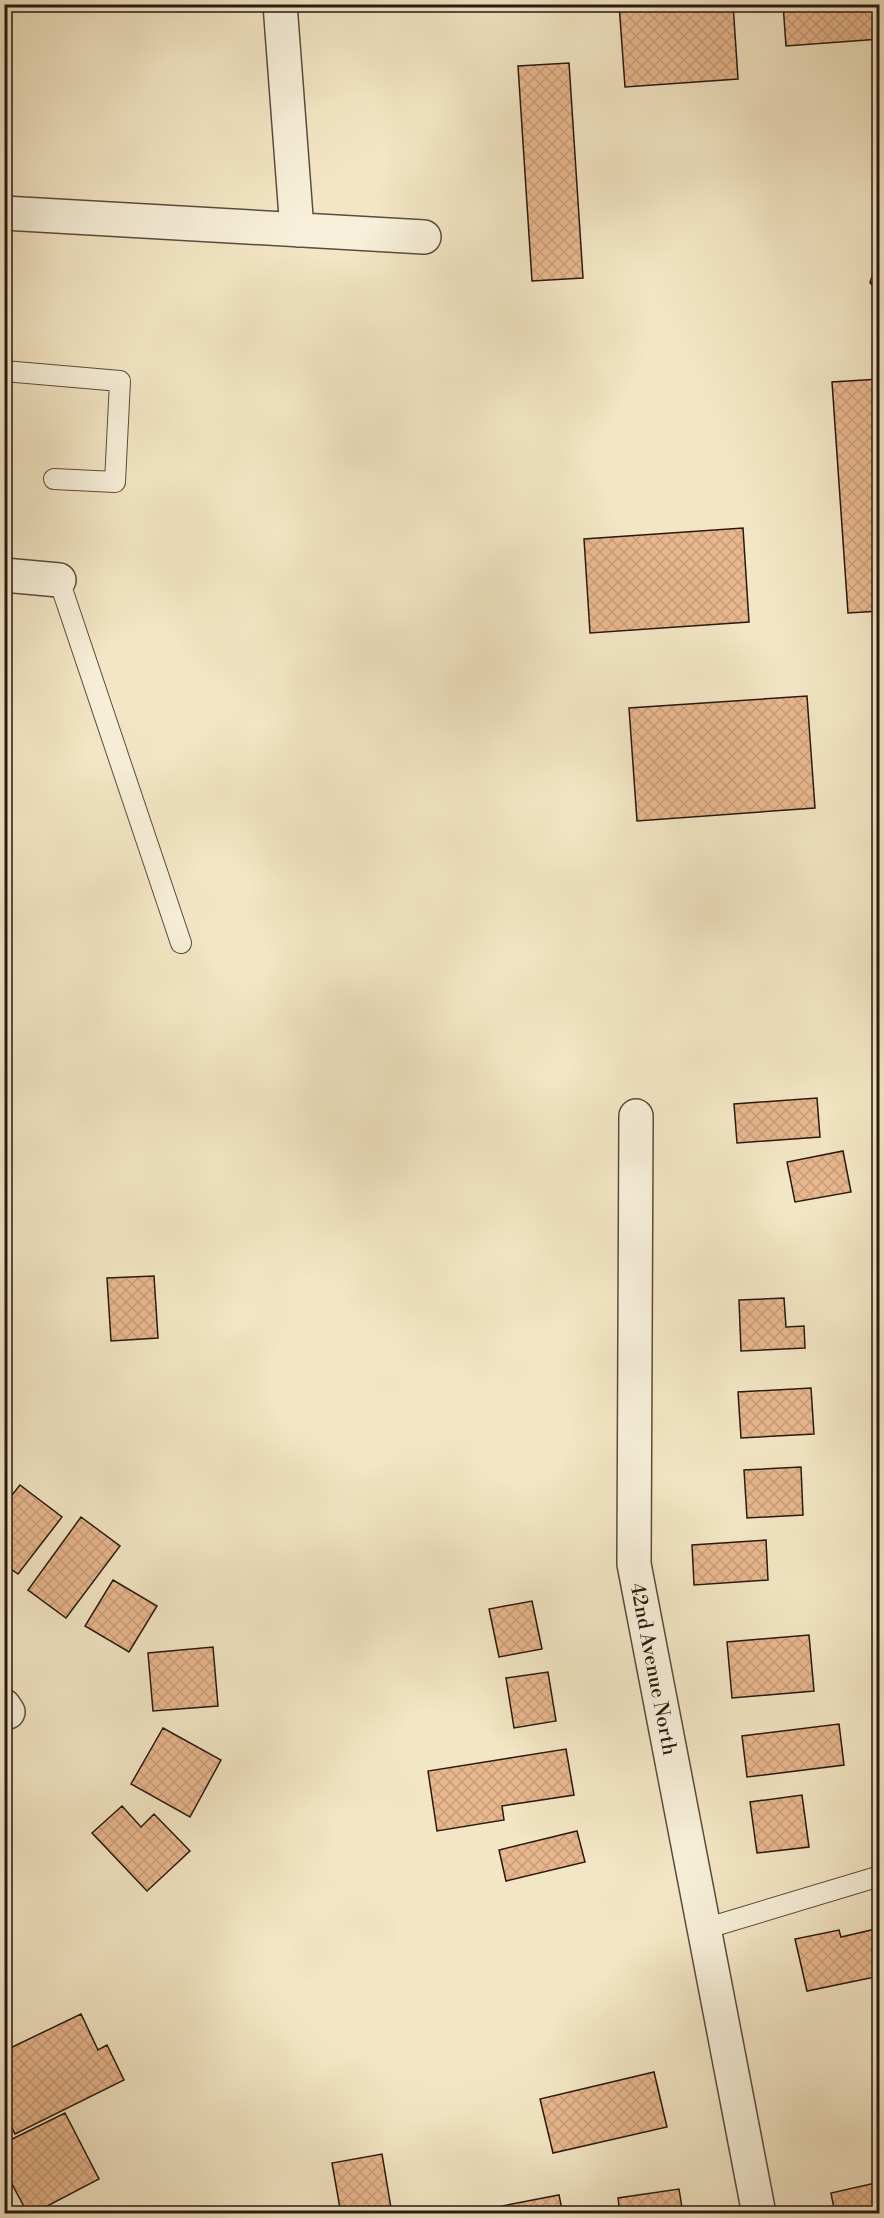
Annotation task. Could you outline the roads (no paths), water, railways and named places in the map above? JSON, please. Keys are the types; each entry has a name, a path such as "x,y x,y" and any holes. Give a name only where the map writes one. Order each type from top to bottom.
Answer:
{"street":[{"path":"280,4 297,230"},
{"path":"4,213 424,237"},
{"path":"4,575 59,580"},
{"name":"42nd Avenue North","path":"636,1116 634,1564 759,2214"}],"lane":[{"path":"4,371 120,381 115,482 54,479"},
{"path":"59,580 181,943"},
{"path":"704,1929 879,1876"}],"railway":[{"path":"873,282 880,264"}]}
